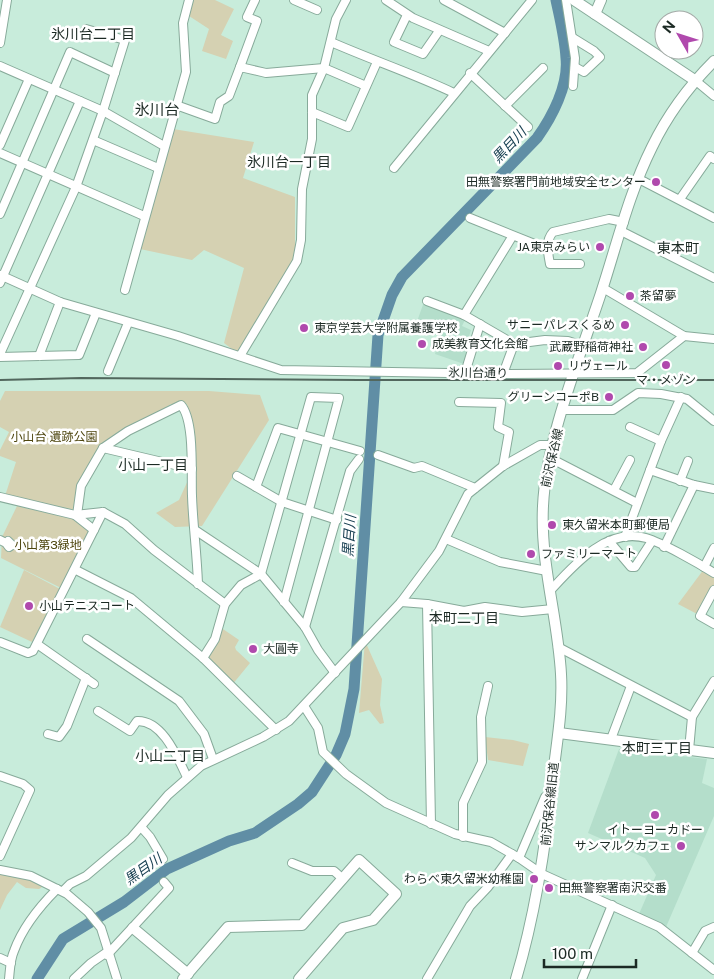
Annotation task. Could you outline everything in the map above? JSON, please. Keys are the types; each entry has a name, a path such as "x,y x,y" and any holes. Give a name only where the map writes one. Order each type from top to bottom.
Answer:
{"street":[{"path":"0,43 7,0"},
{"path":"125,290 144,216 186,72 183,23 189,0"},
{"path":"176,105 215,118 220,102 229,96 257,21 247,17 256,0"},
{"path":"294,0 317,10"},
{"path":"240,356 297,261 301,240 302,189 312,139 312,95 324,68 336,19 346,0"},
{"path":"386,0 407,15 439,31 489,51"},
{"path":"444,0 505,33"},
{"path":"394,168 454,92 532,0"},
{"path":"566,0 573,38 575,67 573,86"},
{"path":"574,0 696,81 714,96"},
{"path":"595,14 601,0"},
{"path":"407,15 394,42 424,54 439,31"},
{"path":"86,29 126,40 76,187 28,288 0,356 79,356 96,313"},
{"path":"573,38 600,57 584,72 575,67"},
{"path":"331,42 377,62 423,77 454,92"},
{"path":"0,214 70,52 115,73"},
{"name":"前沢保谷線","path":"559,733 562,703 558,647 547,571 542,510 550,458 583,346 637,178 662,127 696,81 714,61"},
{"path":"312,112 348,127 377,62"},
{"path":"0,66 103,111 164,146"},
{"path":"240,67 266,73 324,68 366,86"},
{"path":"505,106 543,68"},
{"path":"470,74 528,127"},
{"path":"0,145 29,79"},
{"path":"1,278 80,101"},
{"path":"93,140 158,168"},
{"path":"0,153 144,216"},
{"path":"680,199 710,156 714,159"},
{"path":"637,178 714,218"},
{"path":"470,218 512,237 547,249"},
{"path":"580,264 550,264 547,249 549,236 553,232 609,219 714,278"},
{"path":"464,315 512,237"},
{"name":"氷川台通り","path":"1,278 60,302 281,370 574,375 637,373 684,336"},
{"path":"603,288 684,336 714,339"},
{"path":"427,301 464,315 514,344 544,340 568,341 583,346"},
{"path":"39,356 60,302"},
{"path":"108,371 128,322"},
{"path":"466,373 480,324"},
{"path":"503,374 514,344"},
{"path":"564,410 612,410 638,393 661,394 687,399 714,420"},
{"path":"204,658 215,639 225,604 241,585 261,574 311,397 339,398 284,602"},
{"path":"625,537 661,441 681,397"},
{"path":"459,402 501,403 498,427 509,432 503,466"},
{"path":"76,515 81,486 103,448 128,432 181,405 187,418 192,469 198,584"},
{"path":"630,426 661,441"},
{"path":"256,487 278,428 328,443 359,455 350,471 306,627"},
{"path":"9,979 14,951 26,928 60,890 86,876 142,828 160,802 188,777 213,759 276,730 304,706 401,602 446,539 468,494 503,466 540,445 553,445"},
{"path":"103,448 192,469"},
{"path":"378,455 414,468 422,466 475,488"},
{"path":"550,458 637,502"},
{"path":"614,490 630,460"},
{"path":"680,480 688,461"},
{"path":"650,470 694,485 714,489"},
{"path":"237,476 282,502 337,520"},
{"path":"664,547 694,485"},
{"path":"0,497 76,515 103,512 118,519 225,604"},
{"path":"0,642 28,653 33,651 76,570 103,512"},
{"path":"76,515 94,530"},
{"path":"195,530 261,574 306,627 318,650 335,673"},
{"path":"550,591 594,549 625,537 645,538 714,573"},
{"path":"446,539 500,562 547,571"},
{"path":"609,542 631,567 635,567 652,541"},
{"path":"704,567 714,548"},
{"path":"76,570 131,598 204,658 276,730"},
{"path":"714,590 700,616 714,624"},
{"path":"401,602 427,604 464,611 485,607 522,612 553,609"},
{"path":"427,604 431,824"},
{"path":"87,639 179,701 204,734 213,759"},
{"path":"37,644 94,684"},
{"path":"558,647 692,717"},
{"path":"48,734 59,737 67,726 86,678"},
{"path":"689,750 692,717 714,680"},
{"path":"463,837 463,803 482,762 481,717 488,686"},
{"path":"611,739 631,686"},
{"path":"304,706 318,728 323,752 339,768 386,803 463,837 491,842 520,858 542,874 665,930 714,970"},
{"path":"98,711 130,731 137,721 158,730 170,744 188,777"},
{"path":"559,733 714,753"},
{"name":"前沢保谷線旧道","path":"516,979 535,911 542,874 559,733"},
{"path":"0,776 23,784 30,790 0,856"},
{"path":"520,858 545,797 551,799"},
{"path":"142,828 150,837 162,859"},
{"path":"427,979 470,906 488,887 512,854"},
{"path":"133,928 185,977 228,927 302,925 359,860 396,894 374,920 343,928 299,979"},
{"path":"292,863 312,871 334,871 342,879"},
{"path":"0,870 31,876 60,890 90,913 98,924 117,979"},
{"path":"74,979 91,963 107,953 133,928 168,888 164,882"},
{"path":"582,979 612,905"},
{"path":"692,953 705,932 714,927"},
{"path":"0,958 11,963"}],"shaded area":[{"path":"424,302 466,318 462,326 471,330 465,350 468,352 464,364 435,354 441,337 415,327"},
{"path":"619,749 707,759 702,783 714,788 714,816 666,927 639,914 656,875 645,858 588,833"}],"green space":[{"path":"192,0 215,0 234,9 221,35 233,41 226,59 202,51 209,29 186,14"},
{"path":"173,129 254,142 243,178 295,197 295,259 237,353 224,343 244,268 204,250 192,260 140,249"},
{"name":"小山台 遺跡公園","path":"5,391 209,391 260,395 269,420 202,526 175,527 156,513 179,500 194,467 187,404 171,404 152,417 121,430 99,446 96,456 80,481 76,510 5,496 16,462 0,456 0,450 9,432 0,427 0,401"},
{"name":"小山第3緑地","path":"17,506 74,519 89,530 74,569 63,589 1,558 2,537"},
{"path":"704,569 714,574 714,587 699,615 678,604"},
{"name":"小山テニスコート","path":"24,570 60,589 32,642 0,627"},
{"path":"220,627 239,640 235,647 236,650 250,663 232,685 207,657"},
{"path":"365,641 382,679 380,705 384,723 380,724 369,710 359,713"},
{"path":"485,737 529,744 523,766 488,760"},
{"path":"0,873 30,878 45,885 39,889 26,888 17,882 7,895 0,910"}],"waterway":[{"name":"黒目川","path":"37,979 63,939 124,902 167,869 229,841 255,833 298,804 312,792 336,755 345,734 354,689 378,335 392,295 402,277 537,138 554,111 562,90 566,68 565,44 556,0"}],"railway":[{"path":"0,380 81,378 714,380"}],"place":[{"name":"田無警察署門前地域安全センター","path":"656,182"},
{"name":"JA東京みらい","path":"600,247"},
{"name":"茶留夢","path":"630,296"},
{"name":"サニーパレスくるめ","path":"625,325"},
{"name":"東京学芸大学附属養護学校","path":"304,328"},
{"name":"成美教育文化会館","path":"422,344"},
{"name":"武蔵野稲荷神社","path":"643,347"},
{"name":"マ・メゾン","path":"666,365"},
{"name":"リヴェール","path":"558,366"},
{"name":"グリーンコーポB","path":"609,397"},
{"name":"東久留米本町郵便局","path":"552,525"},
{"name":"ファミリーマート","path":"531,554"},
{"name":"小山テニスコート","path":"29,606"},
{"name":"大圓寺","path":"253,649"},
{"name":"イトーヨーカドー","path":"655,815"},
{"name":"サンマルクカフェ","path":"681,846"},
{"name":"わらべ東久留米幼稚園","path":"534,879"},
{"name":"田無警察署南沢交番","path":"549,888"}],"district":[{"name":"氷川台二丁目","path":"93,34"},
{"name":"氷川台","path":"157,109"},
{"name":"氷川台一丁目","path":"289,162"},
{"name":"東本町","path":"678,248"},
{"name":"小山一丁目","path":"153,465"},
{"name":"本町二丁目","path":"464,618"},
{"name":"本町三丁目","path":"657,748"},
{"name":"小山二丁目","path":"170,756"}]}
